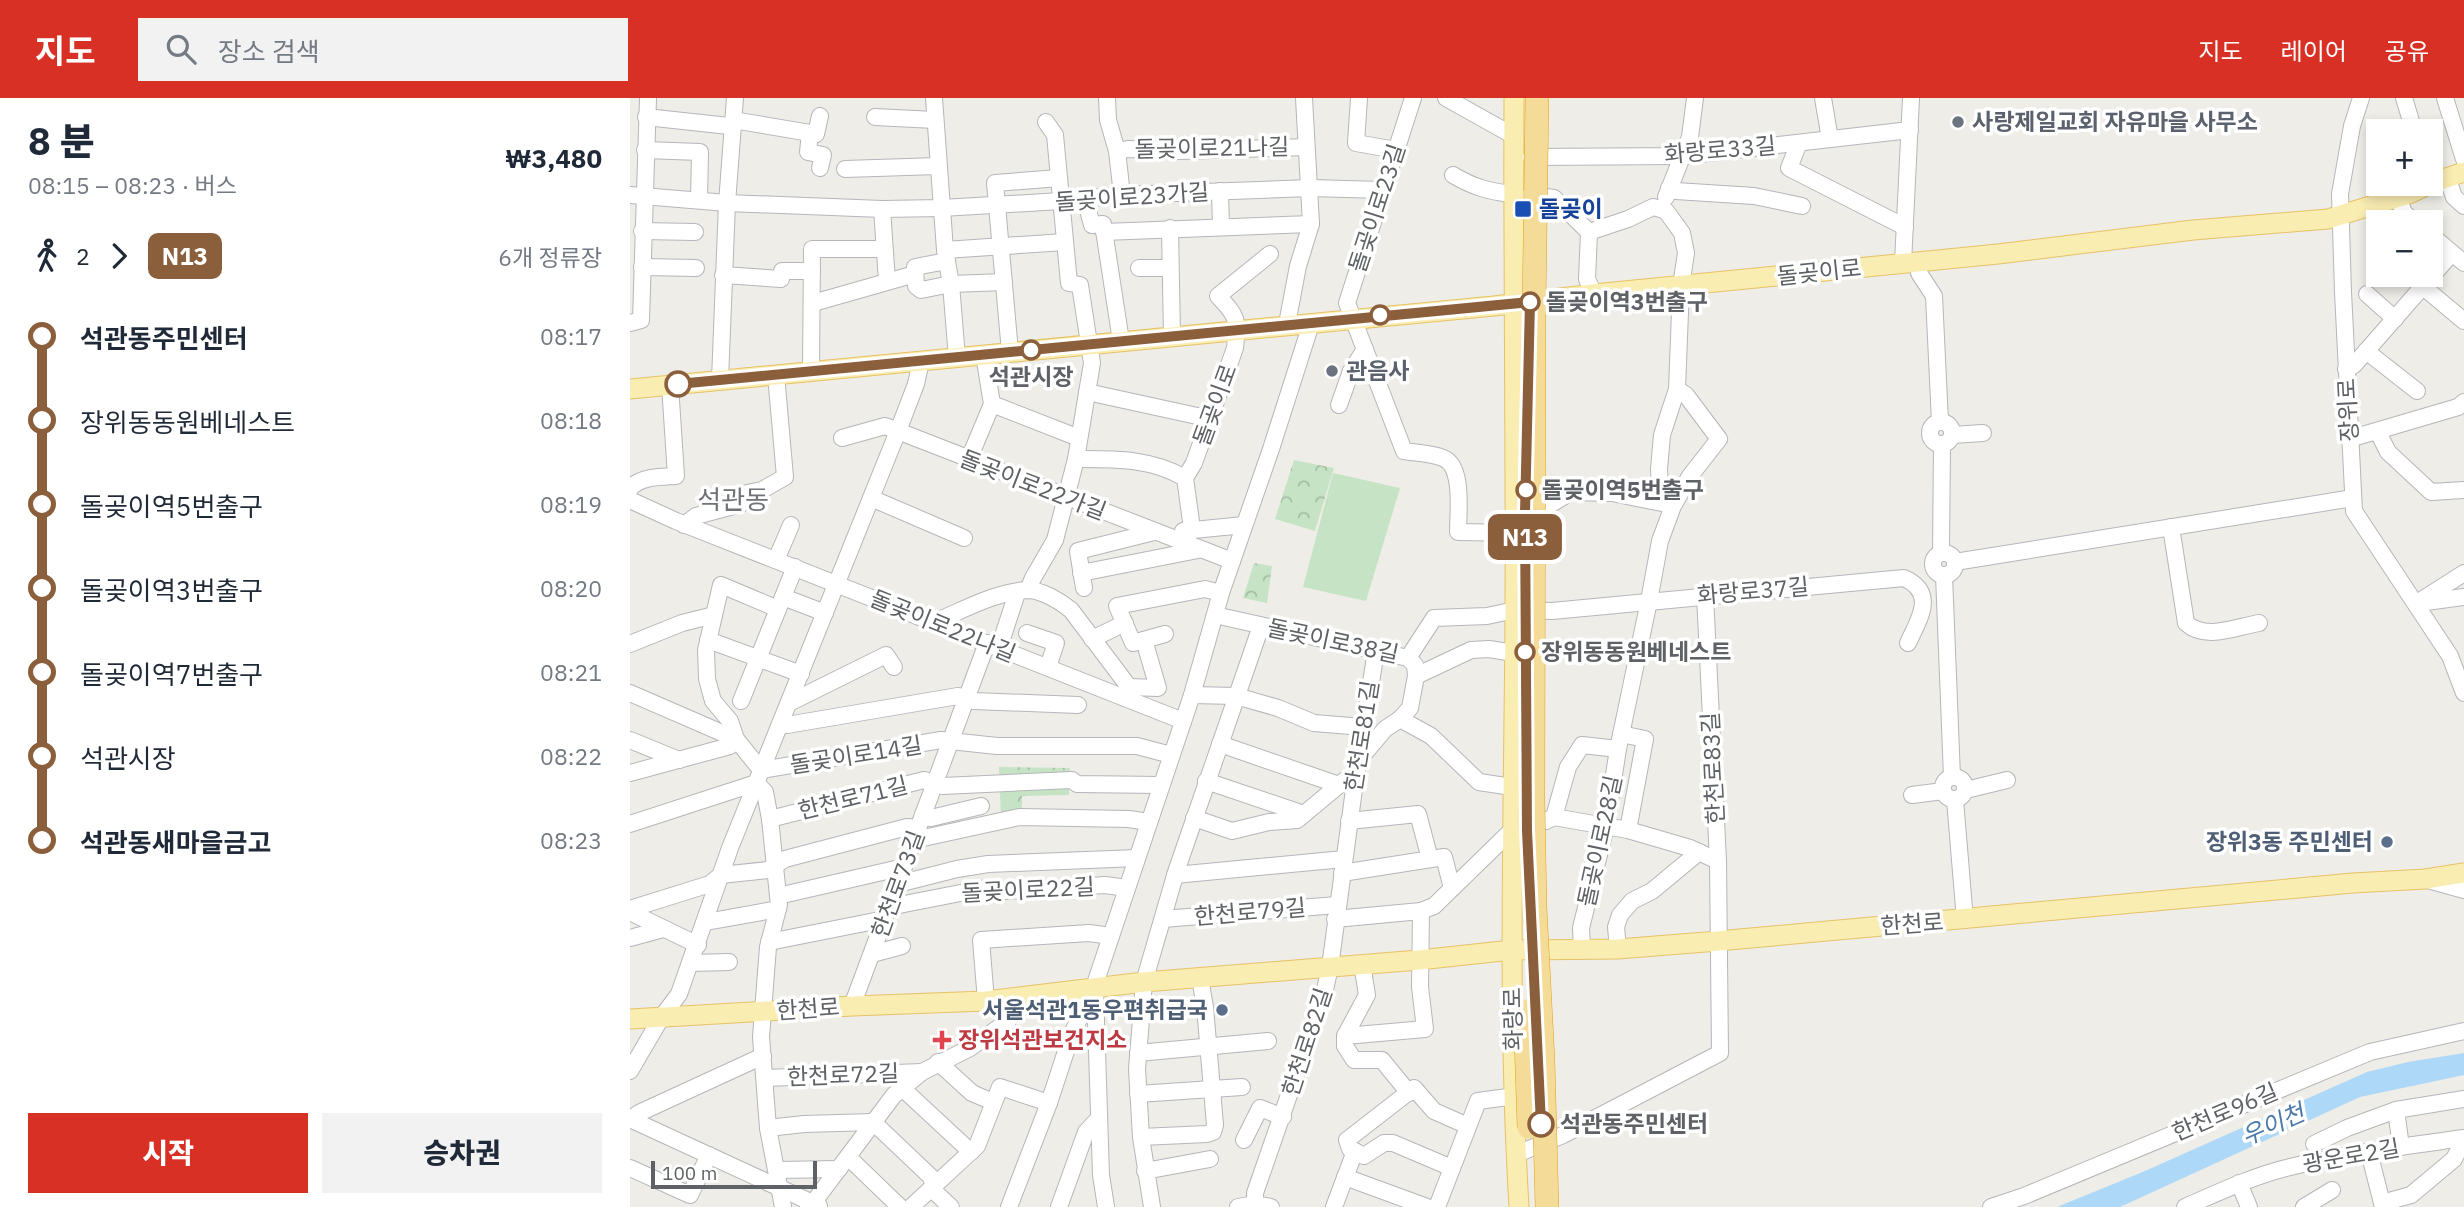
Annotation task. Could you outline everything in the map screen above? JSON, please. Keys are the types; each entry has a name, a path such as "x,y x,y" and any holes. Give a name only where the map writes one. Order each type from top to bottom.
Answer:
{"highway":[{"path":"1520,1205 1517,786 1524,98"},
{"path":"1534,98 1533,799 1535,907 1543,1060 1545,1207"}],"main road":[{"name":"화랑로","path":"1514,98 1514,136 1522,195 1525,513 1520,610 1521,903 1532,949 1545,1207"},
{"name":"화랑로","path":"1522,195 1531,158 1534,98"},
{"name":"돌곶이로","path":"630,389 1287,324 1311,324 1594,293 1911,268 1998,254 2193,230 2328,219 2398,197"},
{"name":"화랑로","path":"1519,831 1512,787 1514,653 1520,610 1514,533 1521,303"},
{"name":"한천로","path":"630,1019 1012,999 1144,982 1512,950 1618,949 1718,941 2353,883 2425,880 2464,873"},
{"name":"화랑로","path":"1520,1205 1512,950 1521,903"}],"street":[{"path":"630,323 640,320 642,231 637,195 645,150 648,98"},
{"path":"720,380 727,203 736,98"},
{"path":"934,98 957,358"},
{"path":"1107,98 1108,120 1117,151 1122,195"},
{"path":"1287,324 1298,266 1311,224 1304,98"},
{"path":"1359,98 1356,143 1396,150"},
{"name":"돌곶이로23길","path":"1352,318 1347,303 1413,98"},
{"path":"1446,98 1514,136"},
{"path":"1589,232 1628,219 1653,206 1661,208 1690,137 1695,98"},
{"path":"1823,98 1830,139"},
{"path":"1911,98 1905,227 1911,268 1934,296 1940,422 1949,425 1948,557 1952,572 1944,575 1954,789 1965,920"},
{"name":"장위로","path":"2361,98 2352,126 2340,194 2354,511 2450,656 2464,693"},
{"path":"2404,98 2410,119"},
{"path":"2445,98 2464,159"},
{"path":"646,117 729,126 739,121 816,134 820,116"},
{"path":"875,117 935,120"},
{"path":"1003,282 951,284 920,290 916,286 915,267 946,256 1000,246 1065,242 1055,135 1046,122"},
{"name":"화랑로33길","path":"1531,158 1682,156 1910,130"},
{"path":"810,133 808,152 823,155 820,168"},
{"path":"1799,143 1788,169 1905,227"},
{"name":"돌곶이로21나길","path":"1117,151 1306,147"},
{"path":"645,150 700,152 699,200"},
{"path":"845,169 938,166"},
{"path":"1453,175 1473,187 1494,193 1554,198 1589,232 1587,279 1594,293"},
{"path":"1010,352 995,183 1059,178"},
{"name":"돌곶이로","path":"2443,179 2454,197 2464,206"},
{"name":"돌곶이로23가길","path":"637,195 727,203 882,209 942,208 1220,191 1310,188 1383,190"},
{"path":"1669,188 1676,191 1754,196 1802,206"},
{"path":"1220,191 1221,227"},
{"path":"2398,197 2403,210"},
{"path":"1085,199 1089,222 1092,225 1103,224 1121,341"},
{"name":"돌곶이로28길","path":"1582,949 1581,928 1606,826 1619,741 1650,601 1667,504 1659,469 1662,435 1677,389 1681,285 1686,253 1682,233 1667,211 1661,208"},
{"path":"882,209 887,281"},
{"path":"1104,232 1311,224"},
{"path":"1170,228 1172,336"},
{"path":"642,231 695,232"},
{"name":"한천로73길","path":"852,1006 966,698 1023,591 1055,540 1076,459 1092,363 1080,285 1069,283 1065,242"},
{"path":"2443,245 2458,258 2443,270"},
{"path":"811,372 812,249 884,249"},
{"path":"1237,329 1235,314 1218,296 1270,254"},
{"path":"642,267 696,268"},
{"path":"1139,268 1170,268"},
{"path":"723,275 781,279 782,271 813,271"},
{"path":"813,303 915,274"},
{"path":"2346,369 2354,365 2422,287"},
{"path":"2424,287 2464,321"},
{"path":"2367,294 2395,318"},
{"path":"1352,318 1404,451 1445,458 1452,465 1458,485 1458,532 1514,533"},
{"name":"돌곶이로22길","path":"1094,987 1192,695 1221,593 1272,449 1311,324"},
{"name":"돌곶이로","path":"1185,478 1194,463 1211,419 1235,348 1237,329"},
{"path":"1339,405 1351,371 1365,349"},
{"path":"2366,351 2417,391"},
{"path":"969,459 992,404 984,355"},
{"name":"돌곶이로14길","path":"630,1070 660,1018 679,994 759,777 916,384 921,361"},
{"path":"684,525 696,516 741,504 747,493 762,490 785,477 776,375"},
{"path":"630,489 634,484 652,478 676,476 670,385"},
{"name":"돌곶이로28길","path":"1667,504 1719,439 1686,395 1677,389"},
{"path":"1087,392 1211,419"},
{"path":"992,404 1079,438"},
{"path":"2349,439 2462,407"},
{"path":"842,438 885,426 898,431"},
{"name":"돌곶이로22가길","path":"898,431 1232,561"},
{"path":"2378,432 2388,452 2431,492 2464,490"},
{"path":"1947,439 1983,433"},
{"path":"1076,459 1129,459 1174,472 1185,478 1192,529"},
{"path":"1525,513 1553,503 1571,492 1612,493 1667,504"},
{"path":"871,498 964,538"},
{"path":"1948,557 2171,527 2353,498"},
{"name":"돌곶이로22나길","path":"630,500 684,525 1048,667 1127,692 1183,721"},
{"path":"1161,535 1192,529 1244,525"},
{"path":"776,560 790,526"},
{"path":"2171,527 2186,623 2198,631 2208,633 2259,623"},
{"name":"돌곶이로22가길","path":"1161,535 1078,551 1082,580 1198,550"},
{"path":"741,701 795,567"},
{"path":"2417,603 2464,573"},
{"name":"화랑로37길","path":"1520,610 1552,611 1904,578 1921,589 1923,600 1923,609 1909,643"},
{"name":"한천로71길","path":"763,1012 769,942 778,902 770,819 759,777 736,739 730,721 713,701 707,678 706,650 721,585 781,603"},
{"path":"1165,634 1133,643 1117,606 1205,589 1221,593"},
{"path":"934,622 997,595 1023,591 1060,601 1071,610 1127,692 1158,688 1144,640"},
{"name":"한천로83길","path":"1541,1145 1720,1054 1718,861 1705,595"},
{"path":"2417,603 2464,597"},
{"path":"781,603 825,613"},
{"name":"돌곶이로38길","path":"1215,615 1408,658 1434,618 1520,610"},
{"path":"630,644 681,623 714,615"},
{"path":"1092,639 1125,623"},
{"name":"한천로79길","path":"1152,1207 1145,1171 1138,1094 1138,1053 1144,982 1175,875 1261,626"},
{"name":"돌곶이로22나길","path":"1027,633 1056,643 1048,667"},
{"path":"708,640 801,674"},
{"path":"1416,676 1471,650 1489,649 1514,653"},
{"name":"한천로81길","path":"1330,967 1349,821 1347,783 1358,761 1376,651"},
{"path":"789,703 886,655 894,667"},
{"path":"1358,761 1385,729 1410,708 1416,676 1415,664 1408,658"},
{"path":"630,692 736,739 730,746 630,773"},
{"path":"1192,695 1236,696 1278,708 1314,723 1363,727"},
{"name":"돌곶이로14길","path":"780,724 958,696 966,698"},
{"path":"966,698 974,701 1077,705"},
{"path":"1400,719 1430,736 1479,782 1512,787"},
{"name":"돌곶이로28길","path":"1619,741 1645,739 1628,830"},
{"path":"630,740 679,760"},
{"name":"돌곶이로14길","path":"759,777 941,740 950,741"},
{"path":"950,741 997,746 1138,746 1171,755"},
{"path":"1554,817 1568,767 1582,745 1619,741"},
{"path":"1220,744 1347,783"},
{"path":"630,824 759,777"},
{"name":"한천로71길","path":"770,819 924,780 935,784"},
{"path":"935,784 943,786 1072,780 1077,784 1160,785"},
{"path":"1912,795 2007,780"},
{"path":"1206,781 1304,814"},
{"path":"1194,818 1232,831 1269,822 1297,820 1347,783"},
{"name":"한천로73길","path":"918,828 931,818 981,806"},
{"name":"한천로81길","path":"1349,821 1419,814 1430,859"},
{"path":"918,828 1019,817 1129,819 1148,822"},
{"path":"1336,912 1421,911 1434,906 1519,831 1554,817 1628,830 1699,852 1718,861"},
{"name":"한천로71길","path":"721,875 768,870 785,859 906,827 918,828"},
{"path":"1618,949 1616,927 1620,915 1632,901 1652,891 1699,852"},
{"path":"1343,866 1444,857 1452,888"},
{"name":"돌곶이로22길","path":"898,884 981,865 1137,858"},
{"path":"981,865 986,888"},
{"name":"한천로79길","path":"1175,875 1343,866"},
{"path":"706,922 904,867"},
{"path":"630,910 710,884 721,875"},
{"path":"2425,880 2464,890"},
{"name":"돌곶이로22길","path":"887,913 986,888 987,892 1105,885 1127,888"},
{"path":"630,910 698,946"},
{"path":"1345,1036 1425,1029 1419,960 1421,911"},
{"name":"한천로79길","path":"1163,919 1336,912"},
{"path":"769,942 887,913"},
{"path":"630,938 663,929"},
{"path":"986,1001 981,940 1089,933 1111,936"},
{"name":"한천로73길","path":"872,954 902,946"},
{"path":"691,963 729,962"},
{"path":"1362,964 1367,995 1345,1036 1345,1046 1354,1060 1382,1060 1409,1093"},
{"name":"한천로82길","path":"1263,1205 1255,1194 1324,995 1330,967"},
{"path":"1141,1137 1213,1132 1215,1125 1212,1089 1200,978"},
{"path":"1009,1207 1049,1103 1071,1035 1094,987"},
{"path":"1094,987 1101,1175 1106,1207"},
{"path":"630,1119 779,1187 814,1206 885,1103 922,1072 970,1048 1008,1021 1012,999"},
{"name":"한천로72길","path":"763,1012 761,1037 768,1128 783,1207"},
{"name":"한천로96길","path":"1991,1207 2024,1196 2370,1052 2464,1031"},
{"path":"1138,1053 1268,1041"},
{"path":"630,1119 763,1056"},
{"path":"938,1062 972,1093 993,1102"},
{"name":"한천로72길","path":"765,1078 922,1072"},
{"path":"911,1207 971,1153 980,1140 997,1090 1003,1087 1049,1103"},
{"path":"1138,1094 1242,1087"},
{"path":"902,1088 971,1153"},
{"path":"1452,1168 1393,1143 1384,1143 1364,1156 1350,1149 1347,1140 1414,1088 1434,1111 1468,1126"},
{"path":"1437,1207 1478,1101 1515,1096"},
{"path":"2314,1144 2347,1128 2396,1110 2464,1099"},
{"name":"한천로82길","path":"1244,1140 1260,1108 1283,1117"},
{"path":"2396,1110 2401,1147"},
{"path":"1059,1207 1086,1132 1099,1118"},
{"path":"873,1122 931,1177 936,1193 951,1207"},
{"name":"한천로72길","path":"768,1128 873,1122"},
{"name":"광운로2길","path":"2185,1207 2239,1183 2289,1167 2464,1138"},
{"name":"광운로2길","path":"2382,1205 2411,1195 2454,1159 2464,1138"},
{"path":"1517,1154 1541,1145"},
{"path":"1334,1207 1355,1152"},
{"path":"2369,1152 2382,1205"},
{"path":"630,1168 690,1195 709,1155"},
{"path":"1145,1171 1210,1159"},
{"path":"777,1170 844,1163 900,1207"},
{"path":"1345,1177 1427,1207"},
{"path":"2239,1183 2249,1207"},
{"name":"광운로2길","path":"2304,1207 2332,1190"},
{"path":"1238,1207 1263,1205"}],"green space":[{"path":"1294,460 1334,468 1315,531 1275,519"},
{"path":"1333,473 1400,488 1366,601 1303,587"},
{"path":"1254,563 1272,566 1267,603 1243,598"},
{"path":"999,767 1070,768 1069,795 1022,796 1022,815 1001,819"}],"water":[{"name":"우이천","path":"2464,1053 2464,1075 2360,1097 2120,1207 2057,1207 2145,1171 2367,1072"}],"bus line":[{"name":"N13","path":"678,384 1530,302 1525,513 1527,831 1541,1124"}],"place":[{"name":"사랑제일교회 자유마을 사무소","path":"1958,122"},
{"name":"돌곶이","path":"1523,209"},
{"name":"돌곶이역3번출구","path":"1530,302"},
{"name":"석관시장","path":"1031,350"},
{"name":"관음사","path":"1332,371"},
{"name":"돌곶이역5번출구","path":"1526,490"},
{"name":"장위동동원베네스트","path":"1525,652"},
{"name":"장위3동 주민센터","path":"2387,842"},
{"name":"서울석관1동우편취급국","path":"1222,1010"},
{"name":"장위석관보건지소","path":"942,1040"},
{"name":"석관동주민센터","path":"1541,1124"}],"district":[{"name":"석관동","path":"733,500"}]}
